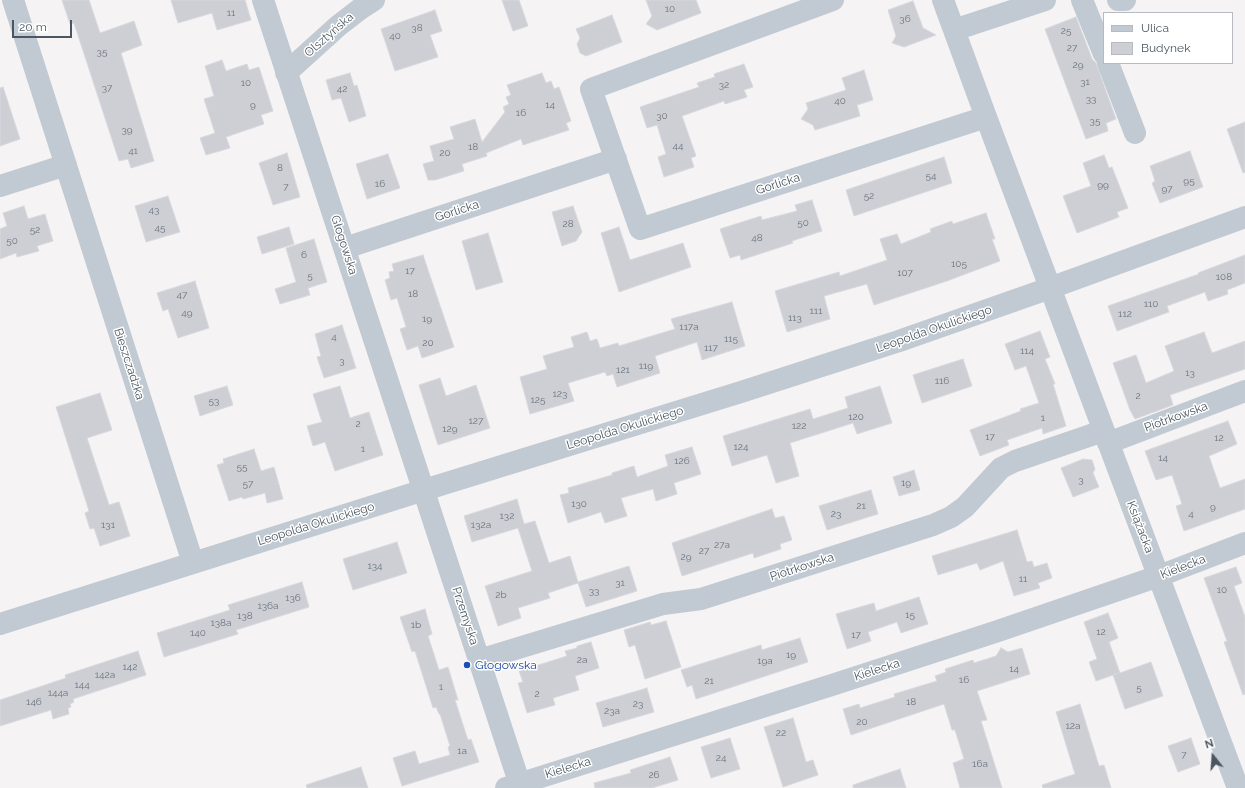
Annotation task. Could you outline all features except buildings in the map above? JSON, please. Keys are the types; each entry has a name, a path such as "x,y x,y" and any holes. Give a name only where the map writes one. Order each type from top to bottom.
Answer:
{"street":[{"name":"Bieszczadzka","path":"13,0 193,563"},
{"name":"Głogowska","path":"263,0 424,490"},
{"name":"Olsztyńska","path":"286,73 338,26 374,0"},
{"name":"Gorlicka","path":"833,0 591,89 640,229 986,117"},
{"path":"943,0 1050,288"},
{"path":"954,30 1045,0"},
{"path":"1082,0 1103,52"},
{"path":"1118,0 1125,0"},
{"path":"1108,64 1135,132"},
{"name":"Gorlicka","path":"345,248 616,159"},
{"path":"0,186 66,165"},
{"name":"Leopolda Okulickiego","path":"1,619 193,563 801,373 899,341 1050,288 1245,217"},
{"name":"Książacka","path":"1050,288 1238,788"},
{"name":"Piotrkowska","path":"480,660 663,604 701,599 933,525 951,517 965,507 1001,468 1015,461 1105,437 1245,391"},
{"name":"Przemyska","path":"424,490 480,660 515,786"},
{"name":"Kielecka","path":"515,786 1064,609 1159,576 1245,543"}],"place":[{"name":"Głogowska","path":"467,665"}]}
